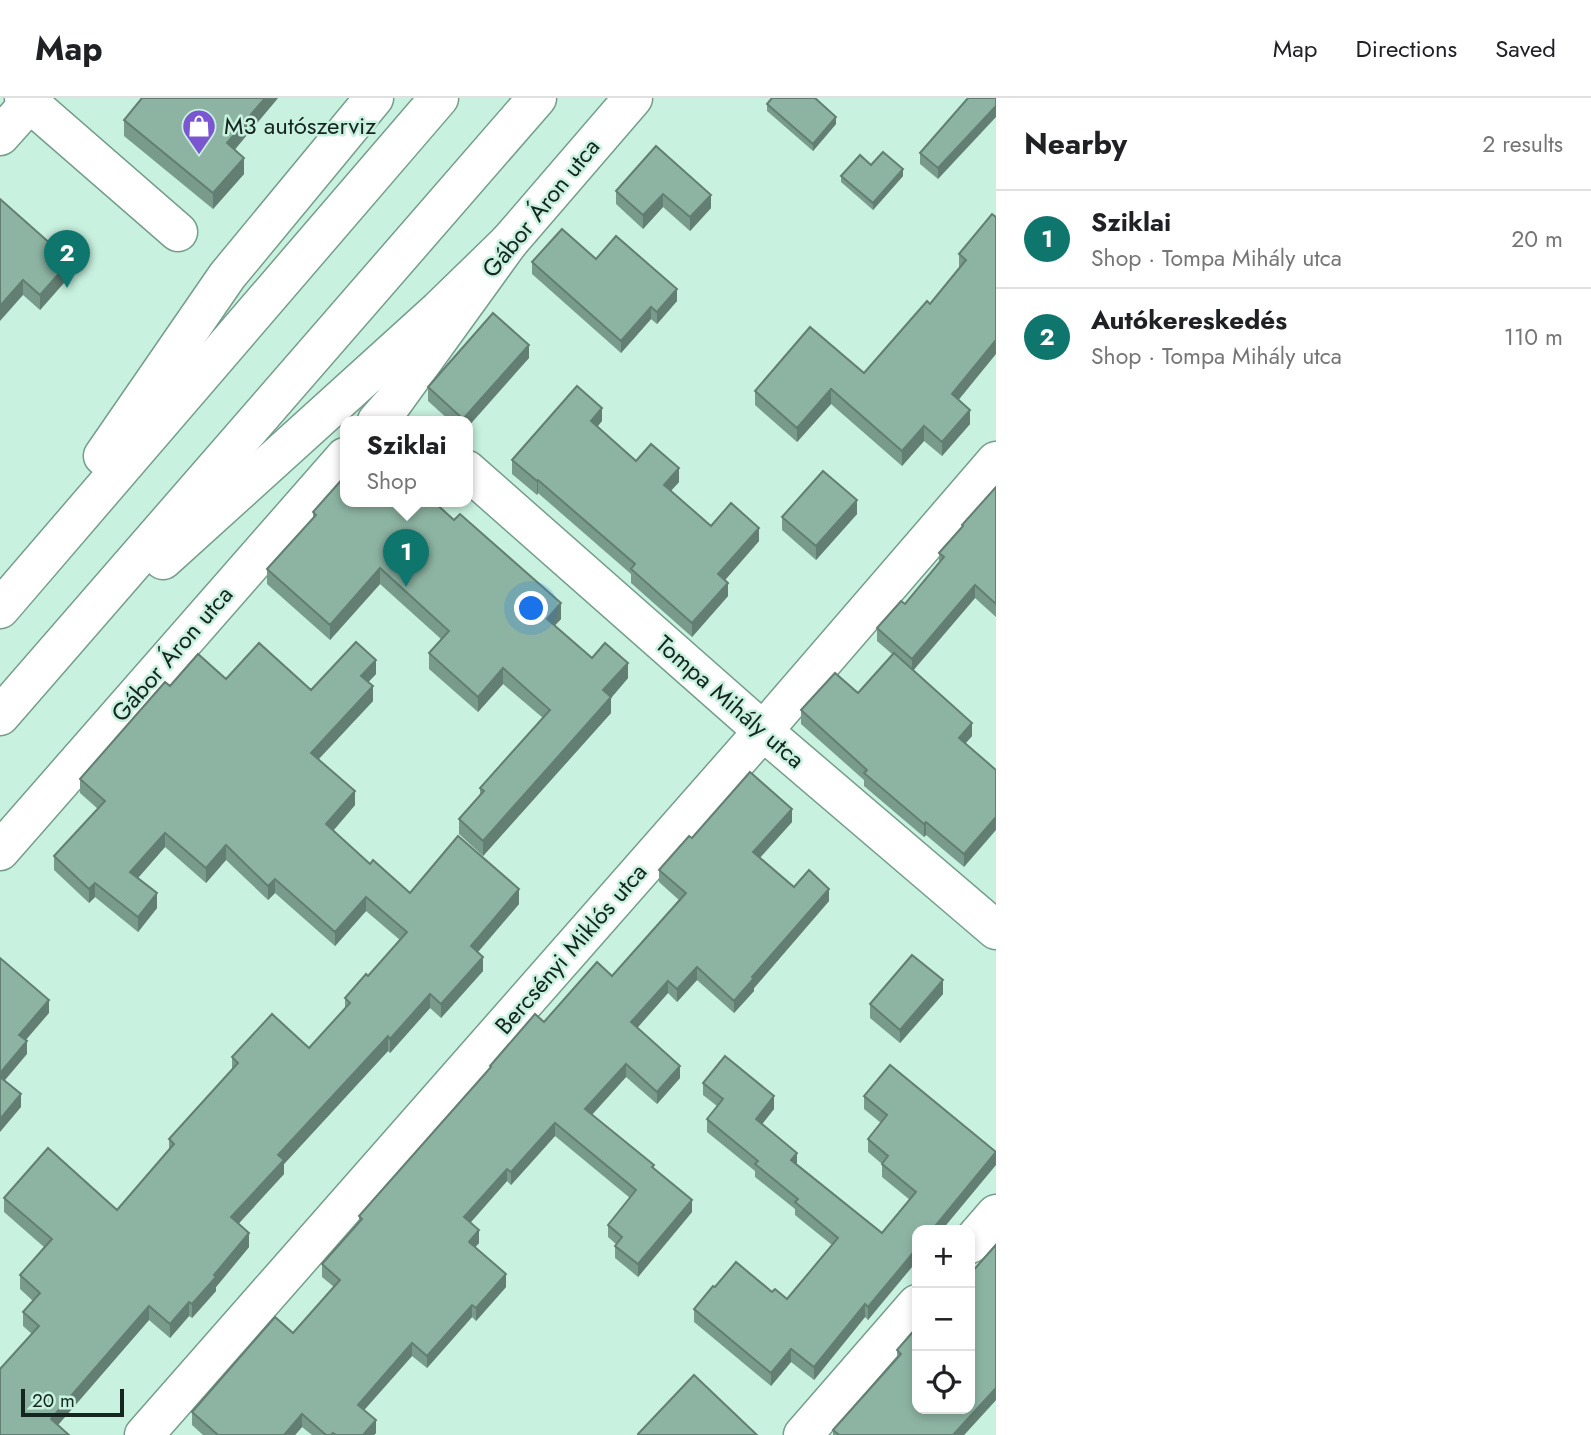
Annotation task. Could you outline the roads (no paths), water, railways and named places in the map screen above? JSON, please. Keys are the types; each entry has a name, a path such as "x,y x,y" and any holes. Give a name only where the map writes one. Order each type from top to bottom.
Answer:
{"street":[{"path":"0,607 227,276 374,98"},
{"path":"0,607 439,98"},
{"path":"0,716 537,98"},
{"name":"Gábor Áron utca","path":"393,415 509,242 633,98"},
{"path":"0,136 29,100 178,232"},
{"path":"36,674 439,310 509,242"},
{"name":"Bercsényi Miklós utca","path":"144,1435 763,731 996,461"},
{"name":"Gábor Áron utca","path":"0,851 340,463"},
{"name":"Tompa Mihály utca","path":"473,475 763,731 996,930"},
{"path":"975,1238 996,1213"},
{"path":"803,1435 912,1310"}],"place":[{"name":"M3 autószerviz","path":"199,156"},
{"name":"Autókereskedés","path":"67,288"},
{"name":"Sziklai","path":"406,587"}]}
